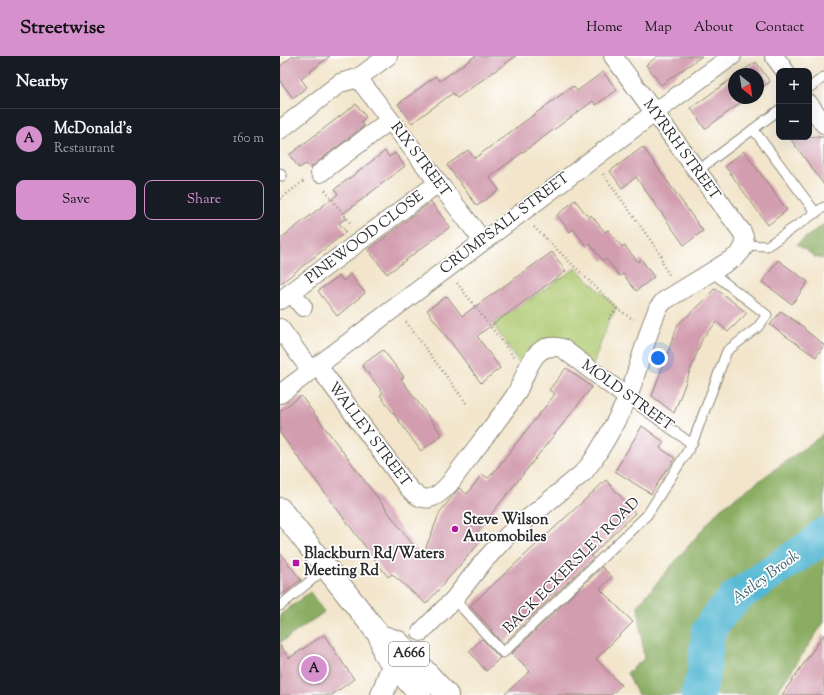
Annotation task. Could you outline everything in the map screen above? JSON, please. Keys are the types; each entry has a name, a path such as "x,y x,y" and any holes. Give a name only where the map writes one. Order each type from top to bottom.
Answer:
{"main road":[{"name":"A666","path":"280,509 380,636 384,653 393,666 422,691 447,695"},
{"name":"A666","path":"380,636 398,642 422,691"},
{"path":"382,695 393,666"}],"street":[{"path":"280,130 340,83 358,78 388,56"},
{"name":"MYRRH STREET","path":"612,56 742,232 745,238 745,245"},
{"name":"CRUMPSALL STREET","path":"280,394 654,112 732,56"},
{"path":"774,56 783,68"},
{"name":"RIX STREET","path":"358,78 482,241"},
{"path":"812,108 824,124"},
{"path":"317,173 390,120"},
{"name":"PINEWOOD CLOSE","path":"292,300 362,239 438,183"},
{"path":"422,632 454,599 483,562 508,536 584,472 594,459 606,441 628,398 658,308 669,298 737,256 745,245"},
{"name":"WALLEY STREET","path":"280,328 314,368 414,495 422,499 430,499 441,494 450,483 514,397 534,357 546,347 555,346 562,348"},
{"name":"MOLD STREET","path":"562,348 628,398"}],"lane":[{"path":"812,86 824,77"},
{"path":"697,171 776,112"},
{"path":"753,129 816,213"},
{"path":"745,245 767,246 824,207"},
{"name":"BACK ECKERSLEY ROAD","path":"454,599 503,653 647,515 692,444 727,351 757,328 767,315 710,272"},
{"name":"MOLD STREET","path":"628,398 692,444"},
{"path":"280,606 326,568"}],"path":[{"path":"592,159 661,255 662,265 671,278"},
{"path":"280,199 317,173 362,239"},
{"path":"520,214 617,308 629,317"},
{"path":"446,269 526,373"},
{"path":"395,307 467,404"},
{"path":"609,320 617,308"}],"green space":[{"path":"824,224 824,255 822,259 815,257 797,244"},
{"path":"576,268 617,308 609,320 591,370 546,347 526,373 493,324"},
{"path":"824,432 824,622 775,695 638,695 627,673 644,659 638,605 720,509 821,436"},
{"path":"310,592 324,612 280,643 280,615"}],"building":[{"path":"293,56 330,56 301,79 307,87 293,98 280,81 280,66"},
{"path":"475,56 516,56 457,98 453,93 412,123 398,104 436,76 440,81"},
{"path":"658,56 702,56 661,85 646,65"},
{"path":"756,62 760,68 747,68"},
{"path":"603,72 617,90 596,105 593,101 489,177 499,190 477,206 447,165 468,150 475,158 573,86 577,91"},
{"path":"764,73 770,82 764,86"},
{"path":"728,81 728,104 739,104 705,129 691,108"},
{"path":"356,104 366,117 361,122 364,126 310,168 306,164 299,168 289,155"},
{"path":"812,137 824,137 824,185 791,140 812,140"},
{"path":"643,147 703,231 684,245 636,177 622,188 610,171"},
{"path":"385,151 389,157 395,153 405,166 343,214 346,218 339,223 346,232 280,284 280,239 338,194 335,189"},
{"path":"744,151 787,210 768,225 725,166"},
{"path":"575,200 589,218 591,215 605,232 608,230 622,247 624,245 638,262 641,259 654,277 636,291 623,274 620,276 606,259 603,261 590,244 587,247 573,229 570,232 557,215"},
{"path":"431,202 450,227 387,274 368,250"},
{"path":"552,252 566,271 477,336 500,368 481,383 427,310 447,296 462,316"},
{"path":"778,260 808,282 792,304 762,282"},
{"path":"350,274 365,293 337,316 318,291 339,276 343,281"},
{"path":"715,288 747,313 728,332 717,322 703,337 674,413 652,396 678,324 701,304"},
{"path":"781,311 805,328 804,329 824,345 816,357 770,325"},
{"path":"383,350 404,377 401,379 442,435 421,451 380,395 383,393 362,365"},
{"path":"566,368 592,387 474,536 481,541 426,604 392,574 388,577 280,433 280,411 301,396 422,557 440,512 459,488 467,494 482,474 488,478 493,473 555,394 549,390"},
{"path":"642,426 664,442 660,448 675,458 651,494 615,471"},
{"path":"606,480 635,513 591,556 593,558 503,644 470,606"},
{"path":"280,553 301,580 280,596"},
{"path":"602,567 612,577 600,589 633,622 596,659 621,685 611,695 504,695 530,671 512,653"},
{"path":"824,634 824,695 782,695"},
{"path":"324,635 354,679 332,695 280,695 280,645 289,658"},
{"path":"482,639 500,658 486,671 469,651"}],"waterway":[{"name":"Astley Brook","path":"698,695 704,672 708,632 717,617 737,596 814,544 824,534"}],"place":[{"name":"Steve Wilson Automobiles","path":"455,529"},
{"name":"Blackburn Rd/Waters Meeting Rd","path":"296,563"},
{"name":"McDonald's","path":"314,669"}]}
